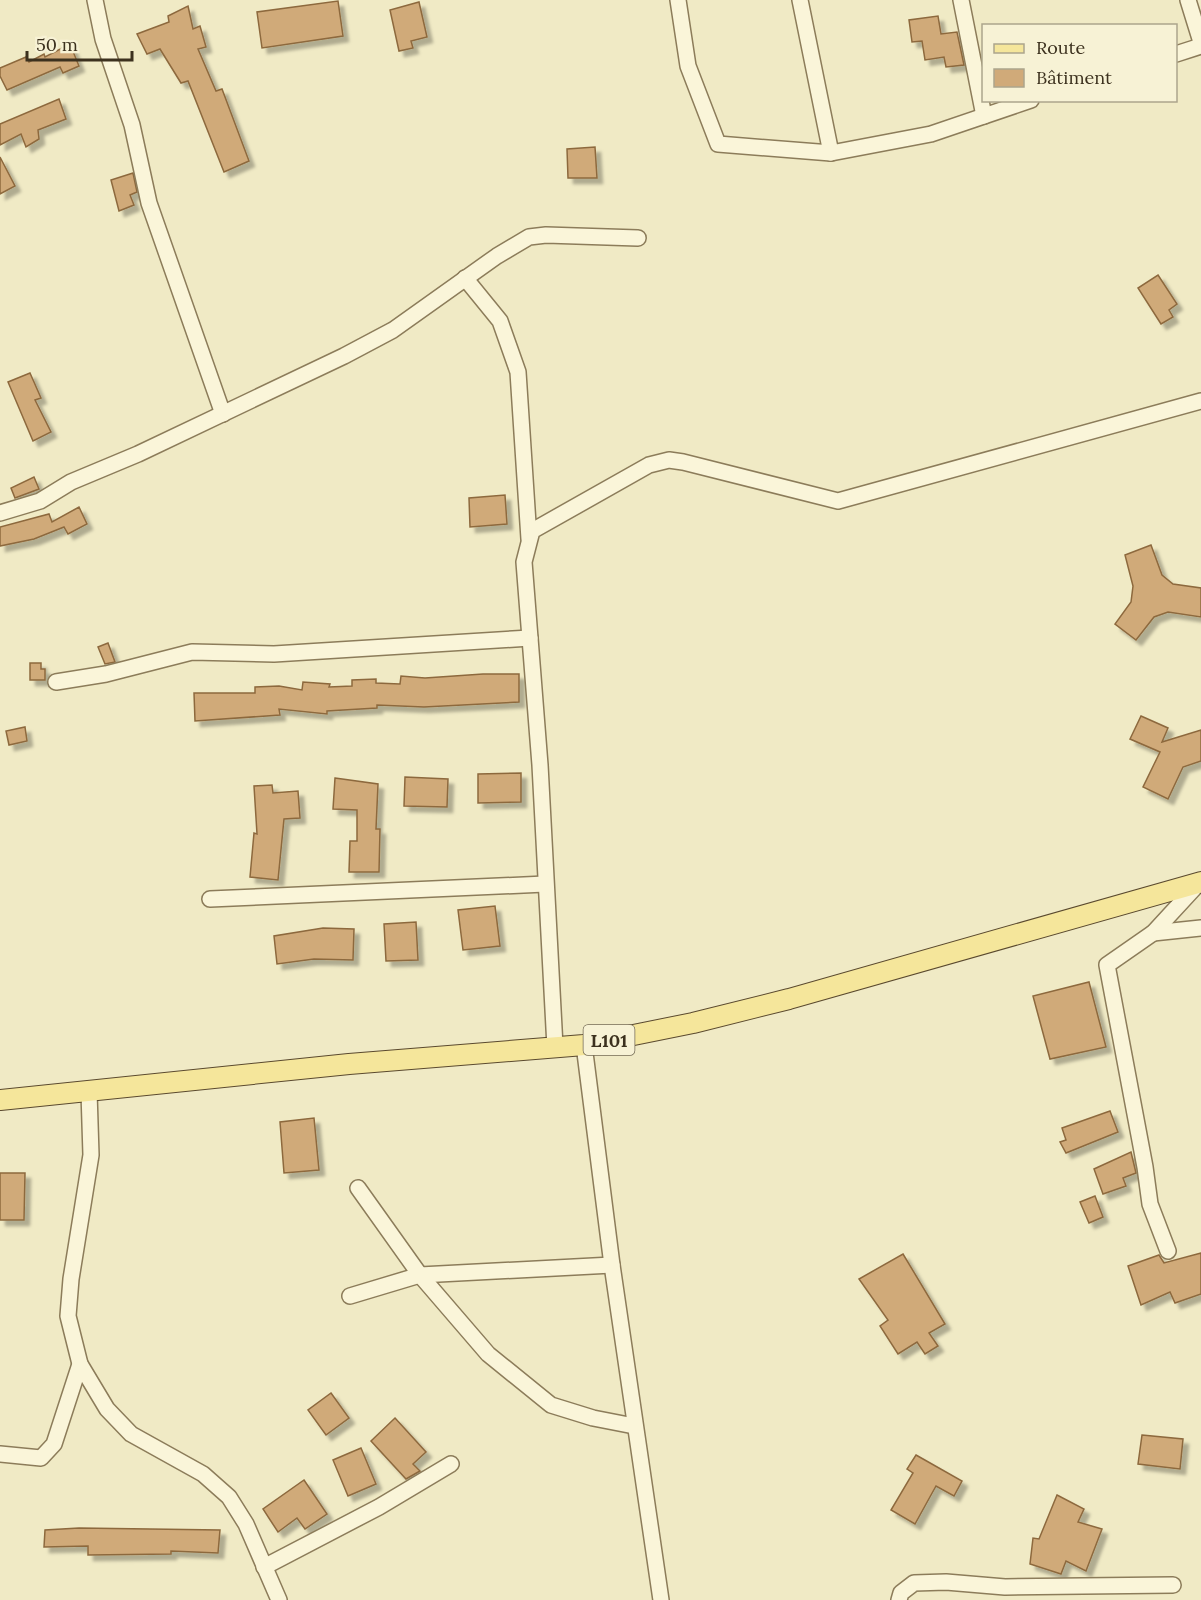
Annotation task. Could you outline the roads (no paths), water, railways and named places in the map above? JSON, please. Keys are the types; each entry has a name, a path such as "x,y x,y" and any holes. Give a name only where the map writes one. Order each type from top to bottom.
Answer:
{"main road":[{"name":"L101","path":"0,1100 349,1064 584,1045 693,1023 789,999 1200,883"}],"street":[{"path":"95,0 103,39 132,124 149,203 223,414"},
{"path":"678,0 688,66 717,144 831,153 931,134 1025,102"},
{"path":"800,0 831,153"},
{"path":"961,0 984,116"},
{"path":"1177,54 1201,44 1188,0"},
{"path":"0,513 40,501 71,482 223,414 393,330 465,278 530,237 546,235 638,238"},
{"path":"465,278 500,321 518,372 529,538"},
{"path":"555,1047 524,562 532,531 649,465 669,460 761,480 838,501 1201,401"},
{"path":"56,682 106,674 192,652 274,654 530,638"},
{"path":"1168,1251 1150,1204 1107,965 1153,933 1200,883"},
{"path":"210,899 545,884"},
{"path":"1153,933 1201,928"},
{"path":"584,1045 634,1426 661,1600"},
{"path":"89,1092 91,1155 68,1316 80,1364 107,1408 131,1434 203,1474 229,1497 246,1524 279,1600"},
{"path":"358,1188 420,1275 488,1354 551,1405 593,1418 634,1426"},
{"path":"350,1296 420,1275 612,1265"},
{"path":"0,1454 41,1458 48,1453 54,1444 80,1364"},
{"path":"264,1567 379,1507 451,1464"},
{"path":"899,1600 901,1593 914,1583 946,1582 1005,1587 1173,1585"}]}
